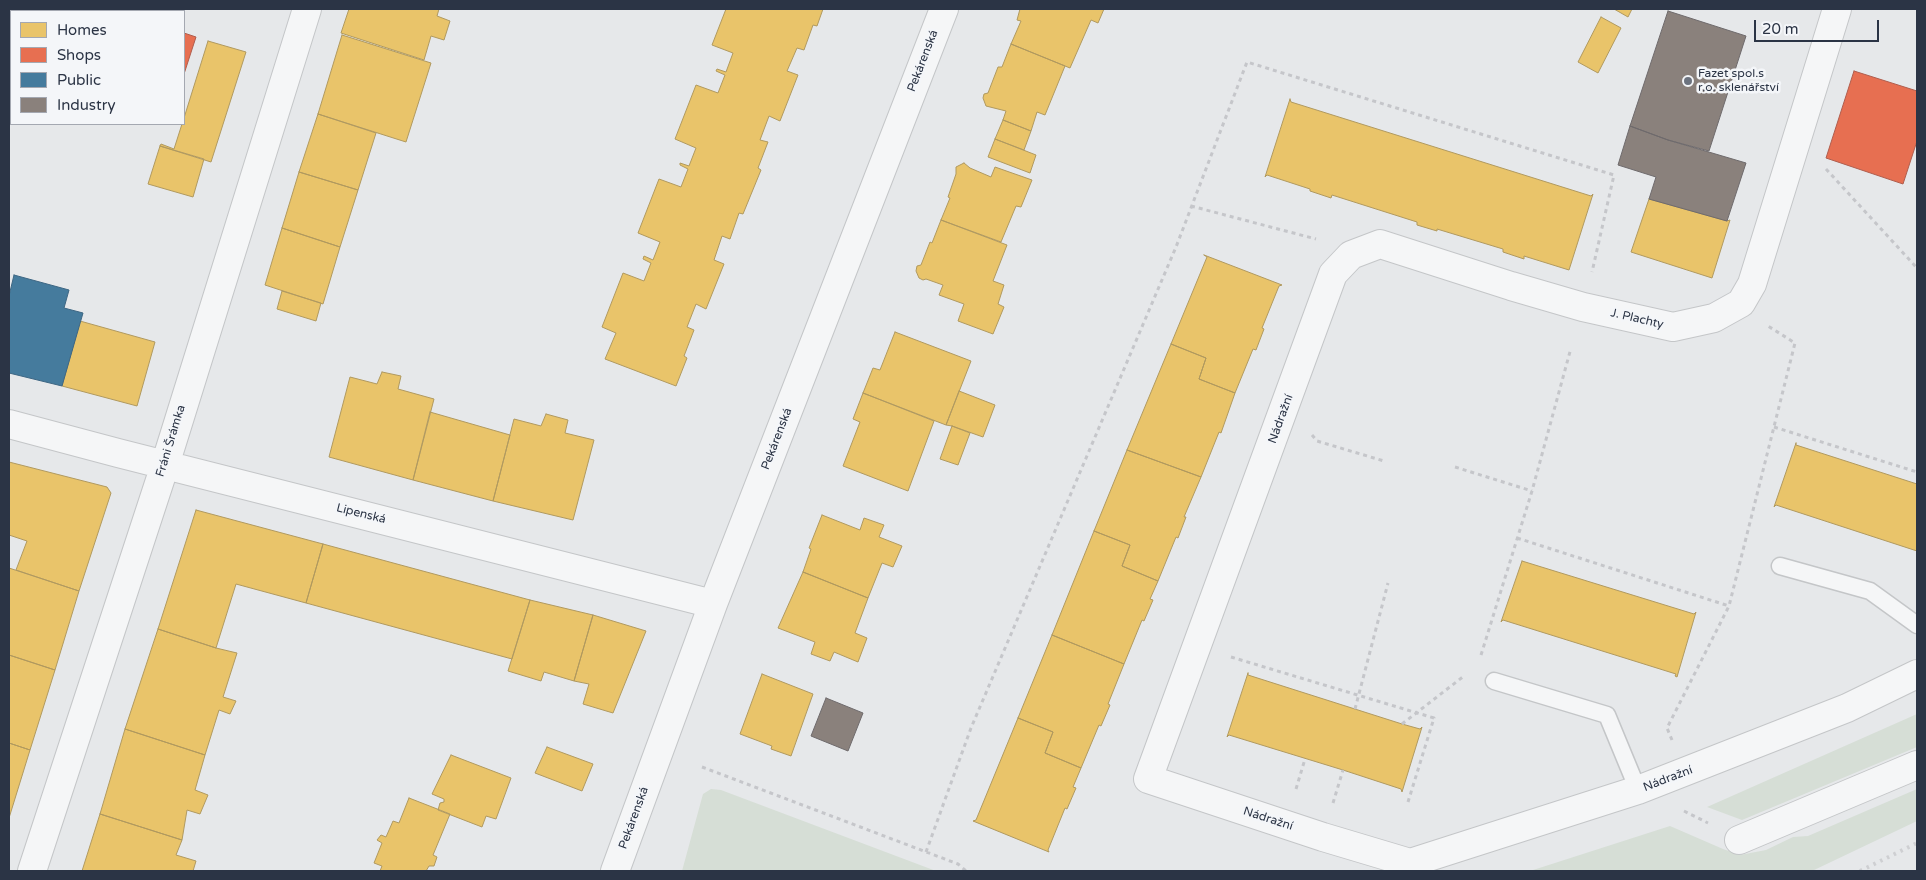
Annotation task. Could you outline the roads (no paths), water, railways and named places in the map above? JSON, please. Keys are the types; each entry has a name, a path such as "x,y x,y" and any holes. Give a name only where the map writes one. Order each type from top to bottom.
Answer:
{"street":[{"name":"Fráni Šrámka","path":"32,871 165,465 307,9"},
{"name":"Pekárenská","path":"615,871 713,604 944,9"},
{"name":"J. Plachty","path":"1351,255 1380,244 1574,304 1672,327 1714,318 1742,303 1752,284 1837,9"},
{"name":"Nádražní","path":"1351,255 1334,274 1148,779 1323,837 1410,863 1638,790 1847,708 1917,674"},
{"name":"Lipenská","path":"9,424 713,604"},
{"path":"1739,840 1917,765"}],"lane":[{"path":"1780,566 1870,591 1917,625"},
{"path":"1494,681 1607,715 1638,790"}],"railway":[{"path":"1860,871 1917,843"}],"place":[{"name":"Fazet spol.s r.o. sklenářství","path":"1688,81"}]}
